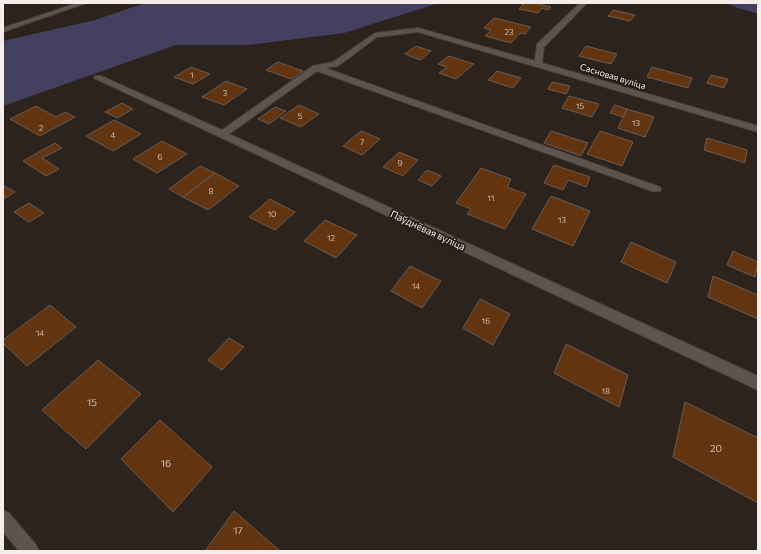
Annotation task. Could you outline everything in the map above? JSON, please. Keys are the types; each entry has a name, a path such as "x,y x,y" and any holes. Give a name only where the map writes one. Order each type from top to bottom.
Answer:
{"street":[{"path":"4,29 83,3"},
{"path":"538,64 540,46 584,3"},
{"name":"Сасновая вуліца","path":"316,68 336,64 375,36 418,30 758,129"},
{"path":"223,134 316,68 656,189"},
{"name":"Паўднёвая вуліца","path":"98,78 223,134 758,383"},
{"path":"3,519 30,551"}],"shaded area":[{"path":"145,3 439,3 344,33 249,45 176,45 3,106 3,41 95,20"},
{"path":"727,3 758,3 758,14 738,8"}],"building":[{"path":"519,3 535,3 551,7 548,10 542,8 538,13 519,9 523,5"},
{"path":"613,10 635,15 630,21 608,16"},
{"path":"494,18 531,27 525,34 520,33 511,43 485,36 491,30 484,28"},
{"path":"416,46 431,51 420,60 405,54"},
{"path":"586,46 617,54 611,64 579,56"},
{"path":"449,56 474,64 456,79 439,73 447,67 438,64"},
{"path":"278,62 303,71 291,79 266,70"},
{"path":"191,67 210,74 193,84 174,77"},
{"path":"652,67 692,78 688,88 647,77"},
{"path":"497,71 521,78 513,88 488,80"},
{"path":"711,75 728,79 724,88 707,83"},
{"path":"226,81 247,89 224,105 202,97"},
{"path":"552,82 570,86 566,94 548,89"},
{"path":"569,96 599,104 592,117 562,108"},
{"path":"122,103 133,109 117,118 105,112"},
{"path":"299,105 319,114 301,127 280,118"},
{"path":"615,105 627,109 623,117 610,113"},
{"path":"36,106 56,117 65,112 75,117 40,136 10,119"},
{"path":"275,107 286,111 269,124 258,119"},
{"path":"627,109 654,117 645,137 618,128"},
{"path":"114,120 141,134 113,151 86,136"},
{"path":"361,131 380,139 362,155 343,146"},
{"path":"551,131 588,143 581,156 544,143"},
{"path":"600,131 633,142 622,166 587,154"},
{"path":"707,138 747,150 745,163 704,150"},
{"path":"162,141 187,154 157,173 133,159"},
{"path":"55,143 62,148 42,158 59,169 46,176 23,161"},
{"path":"399,152 418,160 403,176 383,167"},
{"path":"554,165 590,177 586,187 568,180 563,190 544,183"},
{"path":"200,166 215,173 183,197 169,189"},
{"path":"481,168 511,179 507,187 526,194 505,229 467,214 471,209 456,203"},
{"path":"427,170 441,176 432,186 418,180"},
{"path":"215,173 239,186 208,210 183,197"},
{"path":"4,186 15,192 4,199"},
{"path":"551,196 590,211 573,246 532,229"},
{"path":"270,199 295,212 275,230 249,217"},
{"path":"29,203 44,213 29,222 14,212"},
{"path":"325,220 357,235 336,258 304,241"},
{"path":"631,242 676,262 667,283 621,262"},
{"path":"733,251 758,262 755,277 727,265"},
{"path":"410,266 441,281 422,308 391,291"},
{"path":"713,276 758,295 758,319 708,297"},
{"path":"480,299 510,314 493,345 463,328"},
{"path":"50,305 76,327 27,366 3,343 3,340"},
{"path":"229,338 244,347 222,370 208,360"},
{"path":"566,344 628,375 619,407 554,373"},
{"path":"98,360 141,394 86,449 42,410"},
{"path":"685,402 758,438 758,503 673,457"},
{"path":"160,420 212,467 173,512 121,459"},
{"path":"234,511 279,550 205,551"}]}
